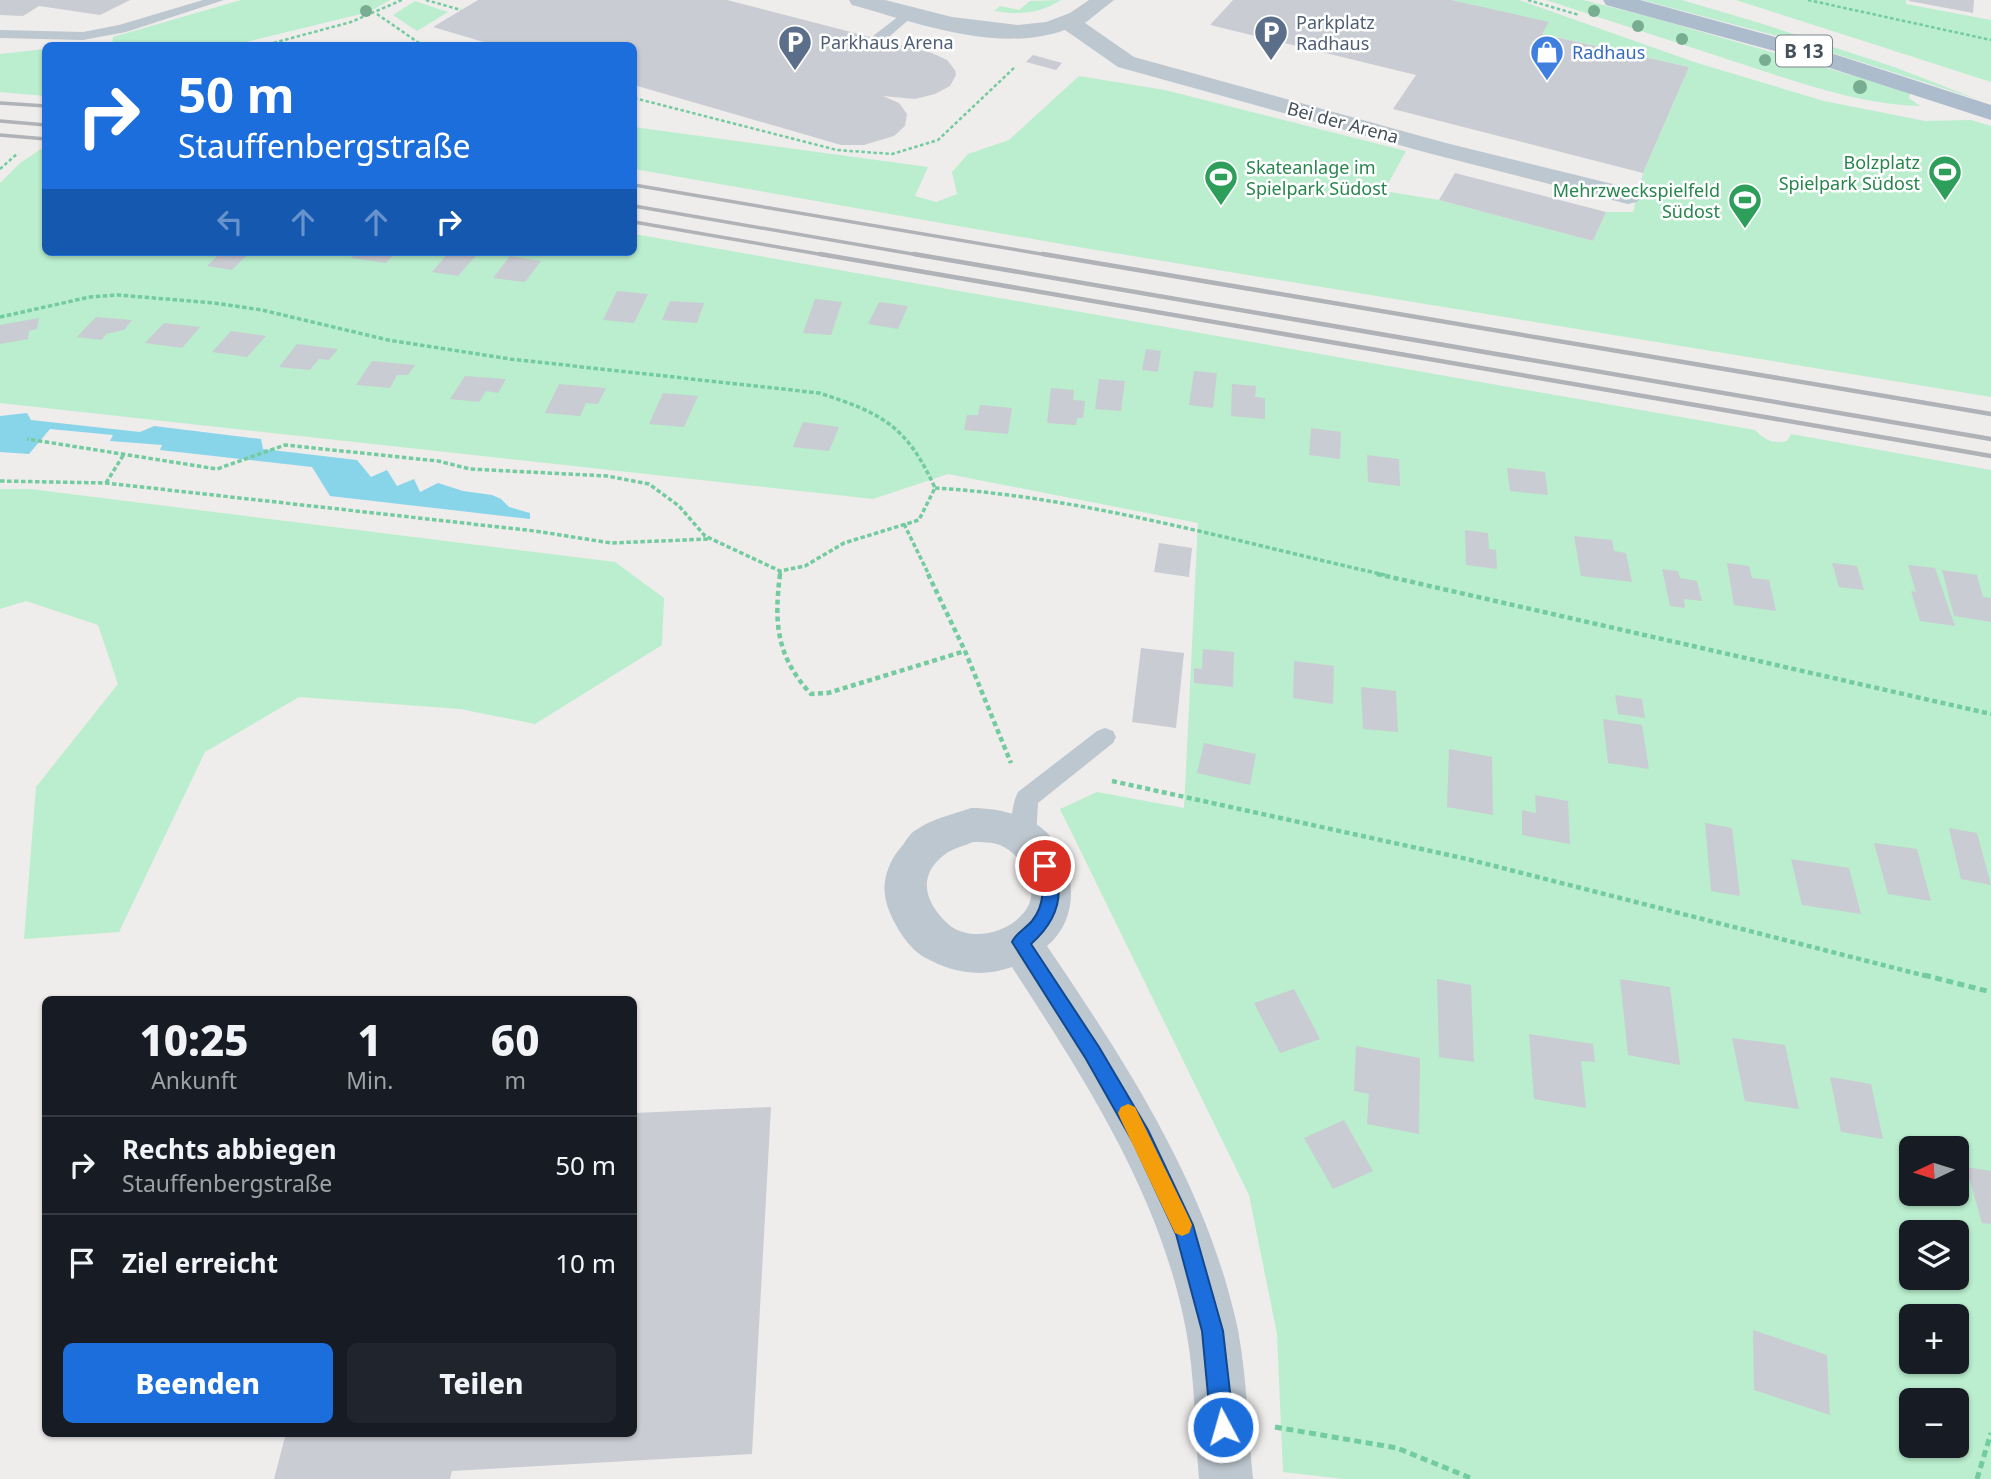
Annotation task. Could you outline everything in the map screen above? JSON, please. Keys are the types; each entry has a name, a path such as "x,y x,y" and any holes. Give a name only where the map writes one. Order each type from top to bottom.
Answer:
{"main road":[{"name":"B 13","path":"1614,0 1767,40 1877,73 1991,113"},
{"name":"B 13","path":"1790,24 1991,94"}],"street":[{"path":"860,0 988,30 1020,32 1068,22 1087,14 1103,0"},
{"name":"Bei der Arena","path":"1068,22 1126,62 1437,148 1628,196"},
{"path":"1025,819 1051,879 1049,905 1038,927 1020,942 999,951 979,955 952,951 926,936 914,923 907,907 904,888 908,869 921,848 952,829 1025,819"},
{"path":"1020,942 1093,1053 1141,1137 1185,1233 1212,1331 1226,1479"}],"lane":[{"path":"0,34 83,36 121,29 217,0"},
{"path":"878,39 908,13"},
{"path":"1025,819 1105,737"}],"path":[{"path":"279,42 323,32 377,14 402,0"},
{"path":"426,0 461,10"},
{"path":"1528,0 1555,7"},
{"path":"1808,0 1991,40"},
{"path":"377,14 418,42"},
{"path":"637,99 837,150 892,153 938,140 1015,67"},
{"path":"0,169 18,153"},
{"path":"0,317 90,297 118,295 214,303 262,310 388,340 496,357 819,393 862,406 895,424 923,458 935,488 919,520 844,542 805,566 780,571 711,539 679,506 649,484 607,476 470,469 438,461 285,445 217,469 27,439"},
{"path":"106,483 124,454"},
{"path":"0,481 106,483 535,531 611,543 711,539"},
{"path":"935,488 987,491 1089,508 1991,714"},
{"path":"904,524 965,651 1025,819"},
{"path":"780,571 776,608 778,644 801,685 811,694 828,693 965,651"},
{"path":"1157,791 1467,859 1991,992"},
{"path":"1268,1425 1397,1448 1473,1479"},
{"path":"1977,1479 1991,1433"}],"green space":[{"path":"241,0 390,0 369,12 246,42 112,42 113,37"},
{"path":"1061,0 1029,12 994,11 1000,6 1019,10 1030,1"},
{"path":"1451,0 1519,0 1694,62 1824,101 1925,121 1971,120 1991,126 1991,397 1084,248 637,170 637,127 928,167 915,196 936,202 957,194 952,172 968,154 1009,140 1079,76 1165,90 1406,151 1384,191 1439,200 1593,241 1606,212 1633,212 1643,173 1689,67 1542,34 1548,23"},
{"path":"1546,0 1583,0 1650,17 1910,92 1909,98 1920,106 1873,101 1828,91"},
{"path":"1642,0 1682,0 1894,67 1977,99 1792,40"},
{"path":"1736,0 1906,0 1906,4 1991,20 1991,82"},
{"path":"415,1 448,12 417,31 393,15"},
{"path":"42,49 42,96 0,92 0,54"},
{"path":"41,149 42,256 637,256 637,235 1755,430 1773,441 1787,441 1791,434 1991,470 1991,1479 1344,1479 1283,1472 1277,1334 1249,1195 1060,809 1097,792 1184,808 1198,523 948,474 873,499 0,403 0,183 20,163"},
{"path":"0,489 30,489 615,562 664,598 662,645 535,724 460,709 299,697 205,752 119,932 24,939 36,787 118,684 98,625 26,601 0,609"}],"water":[{"path":"27,413 31,420 140,432 154,426 261,439 263,449 357,460 371,477 387,470 397,486 414,479 420,492 438,483 463,491 492,495 509,507 530,513 530,519 330,496 312,467 160,450 162,445 110,441 113,435 50,429 29,454 0,452 0,416"}],"building":[{"path":"0,0 130,0 100,15 39,6 23,16 0,15"},
{"name":"Parkhaus Arena","path":"478,0 727,0 932,53 947,60 956,75 950,86 935,94 915,99 883,96 899,103 907,114 905,126 894,136 864,145 841,145 637,86 637,42 484,42 433,27"},
{"name":"Radhaus","path":"1233,0 1451,0 1549,22 1542,34 1689,67 1643,173 1393,109 1416,75 1210,25"},
{"path":"1974,0 1973,13 1909,1"},
{"path":"1033,55 1062,63 1056,70 1026,62"},
{"path":"1455,173 1606,212 1593,241 1439,200"},
{"path":"217,256 246,256 232,270 207,266"},
{"path":"353,256 392,256 386,263 351,258"},
{"path":"446,256 476,256 458,276 432,272"},
{"path":"510,256 541,261 525,282 493,278"},
{"path":"617,291 648,294 634,323 603,320"},
{"path":"815,299 842,302 831,335 803,333"},
{"path":"670,301 704,303 697,323 662,320"},
{"path":"879,302 908,306 898,329 868,324"},
{"path":"96,317 132,320 124,330 106,334 102,340 77,337"},
{"path":"39,318 37,329 29,331 28,339 0,344 0,325"},
{"path":"164,323 200,327 182,348 145,343"},
{"path":"231,331 266,336 247,357 212,352"},
{"path":"297,344 338,349 329,360 319,359 310,370 279,367"},
{"path":"1146,349 1161,351 1158,372 1142,370"},
{"path":"372,361 415,365 408,375 397,375 390,388 356,385"},
{"path":"1194,371 1217,373 1213,408 1189,405"},
{"path":"465,376 506,379 498,393 486,391 479,402 450,399"},
{"path":"1099,379 1125,381 1121,411 1095,409"},
{"path":"559,384 606,388 598,404 586,403 580,416 545,413"},
{"path":"1232,384 1256,386 1255,397 1265,398 1265,419 1231,416"},
{"path":"1051,388 1074,390 1073,400 1085,401 1083,418 1077,418 1076,425 1047,423"},
{"path":"663,393 698,396 684,427 649,424"},
{"path":"980,405 1012,408 1008,434 964,430 967,415 978,415"},
{"path":"803,422 839,427 829,451 793,447"},
{"path":"1311,428 1341,432 1340,459 1309,455"},
{"path":"1367,455 1399,459 1400,486 1368,482"},
{"path":"1507,468 1545,472 1548,495 1510,491"},
{"path":"1465,530 1488,533 1489,549 1496,550 1497,569 1466,565"},
{"path":"1574,536 1612,540 1614,551 1626,553 1632,582 1581,576"},
{"path":"1159,543 1192,548 1189,577 1154,572"},
{"path":"1727,563 1749,566 1752,578 1769,580 1776,611 1734,605"},
{"path":"1832,563 1857,566 1864,590 1839,587"},
{"path":"1908,565 1935,568 1955,626 1920,621 1911,591 1916,592"},
{"path":"1662,569 1678,571 1680,578 1697,581 1702,601 1684,599 1685,608 1670,606"},
{"path":"1942,570 1977,575 1983,597 1991,598 1991,622 1954,616"},
{"path":"1141,648 1184,653 1176,728 1132,722"},
{"path":"1203,649 1234,652 1233,687 1194,683 1194,668 1202,669"},
{"path":"1294,661 1334,666 1333,704 1293,698"},
{"path":"1361,687 1396,691 1398,732 1363,729"},
{"path":"1615,695 1642,699 1645,718 1618,714"},
{"path":"1603,719 1642,725 1649,769 1608,763"},
{"path":"1204,743 1256,754 1250,785 1197,773"},
{"path":"1449,749 1492,757 1493,815 1447,807"},
{"path":"1535,795 1568,801 1570,844 1522,835 1522,810 1536,813"},
{"path":"1705,823 1732,828 1740,896 1711,891"},
{"path":"1949,828 1977,833 1991,885 1961,879"},
{"path":"1874,843 1917,849 1931,901 1888,894"},
{"path":"1791,859 1849,868 1861,914 1802,905"},
{"path":"1437,979 1471,985 1474,1062 1439,1057"},
{"path":"1620,979 1670,987 1680,1065 1628,1055"},
{"path":"1294,989 1320,1039 1280,1053 1254,1003"},
{"path":"1529,1034 1593,1044 1595,1062 1581,1061 1586,1108 1534,1099"},
{"path":"1732,1038 1785,1045 1799,1109 1745,1101"},
{"path":"1356,1046 1420,1058 1419,1134 1367,1124 1369,1094 1354,1091"},
{"path":"1830,1077 1871,1084 1883,1139 1841,1132"},
{"path":"771,1107 752,1454 452,1471 450,1479 274,1479 285,1437 637,1437 637,1113"},
{"path":"1344,1120 1373,1171 1333,1189 1304,1138"},
{"path":"1969,1167 1991,1171 1991,1224 1982,1223 1969,1178"},
{"path":"1753,1330 1827,1355 1830,1415 1754,1390"}],"railway":[{"path":"0,103 42,106"},
{"path":"0,121 42,125"},
{"path":"0,135 42,139"},
{"path":"637,186 1053,256"},
{"path":"637,207 924,256"},
{"path":"637,223 830,256"},
{"path":"820,254 1991,456"},
{"path":"914,254 1991,439"},
{"path":"1043,254 1991,414"}],"slow traffic":[{"path":"1128,1113 1182,1225"}],"place":[{"name":"Parkplatz Radhaus","path":"1271,62"},
{"name":"Parkhaus Arena","path":"795,72"},
{"name":"Radhaus","path":"1547,82"},
{"name":"Bolzplatz Spielpark Südost","path":"1945,202"},
{"name":"Skateanlage im Spielpark Südost","path":"1221,207"},
{"name":"Mehrzweckspielfeld Südost","path":"1745,230"}],"route":[{"path":"1045,866 1051,879 1049,905 1038,927 1020,942 1093,1053 1141,1137 1185,1233 1212,1331 1223,1427"}]}
